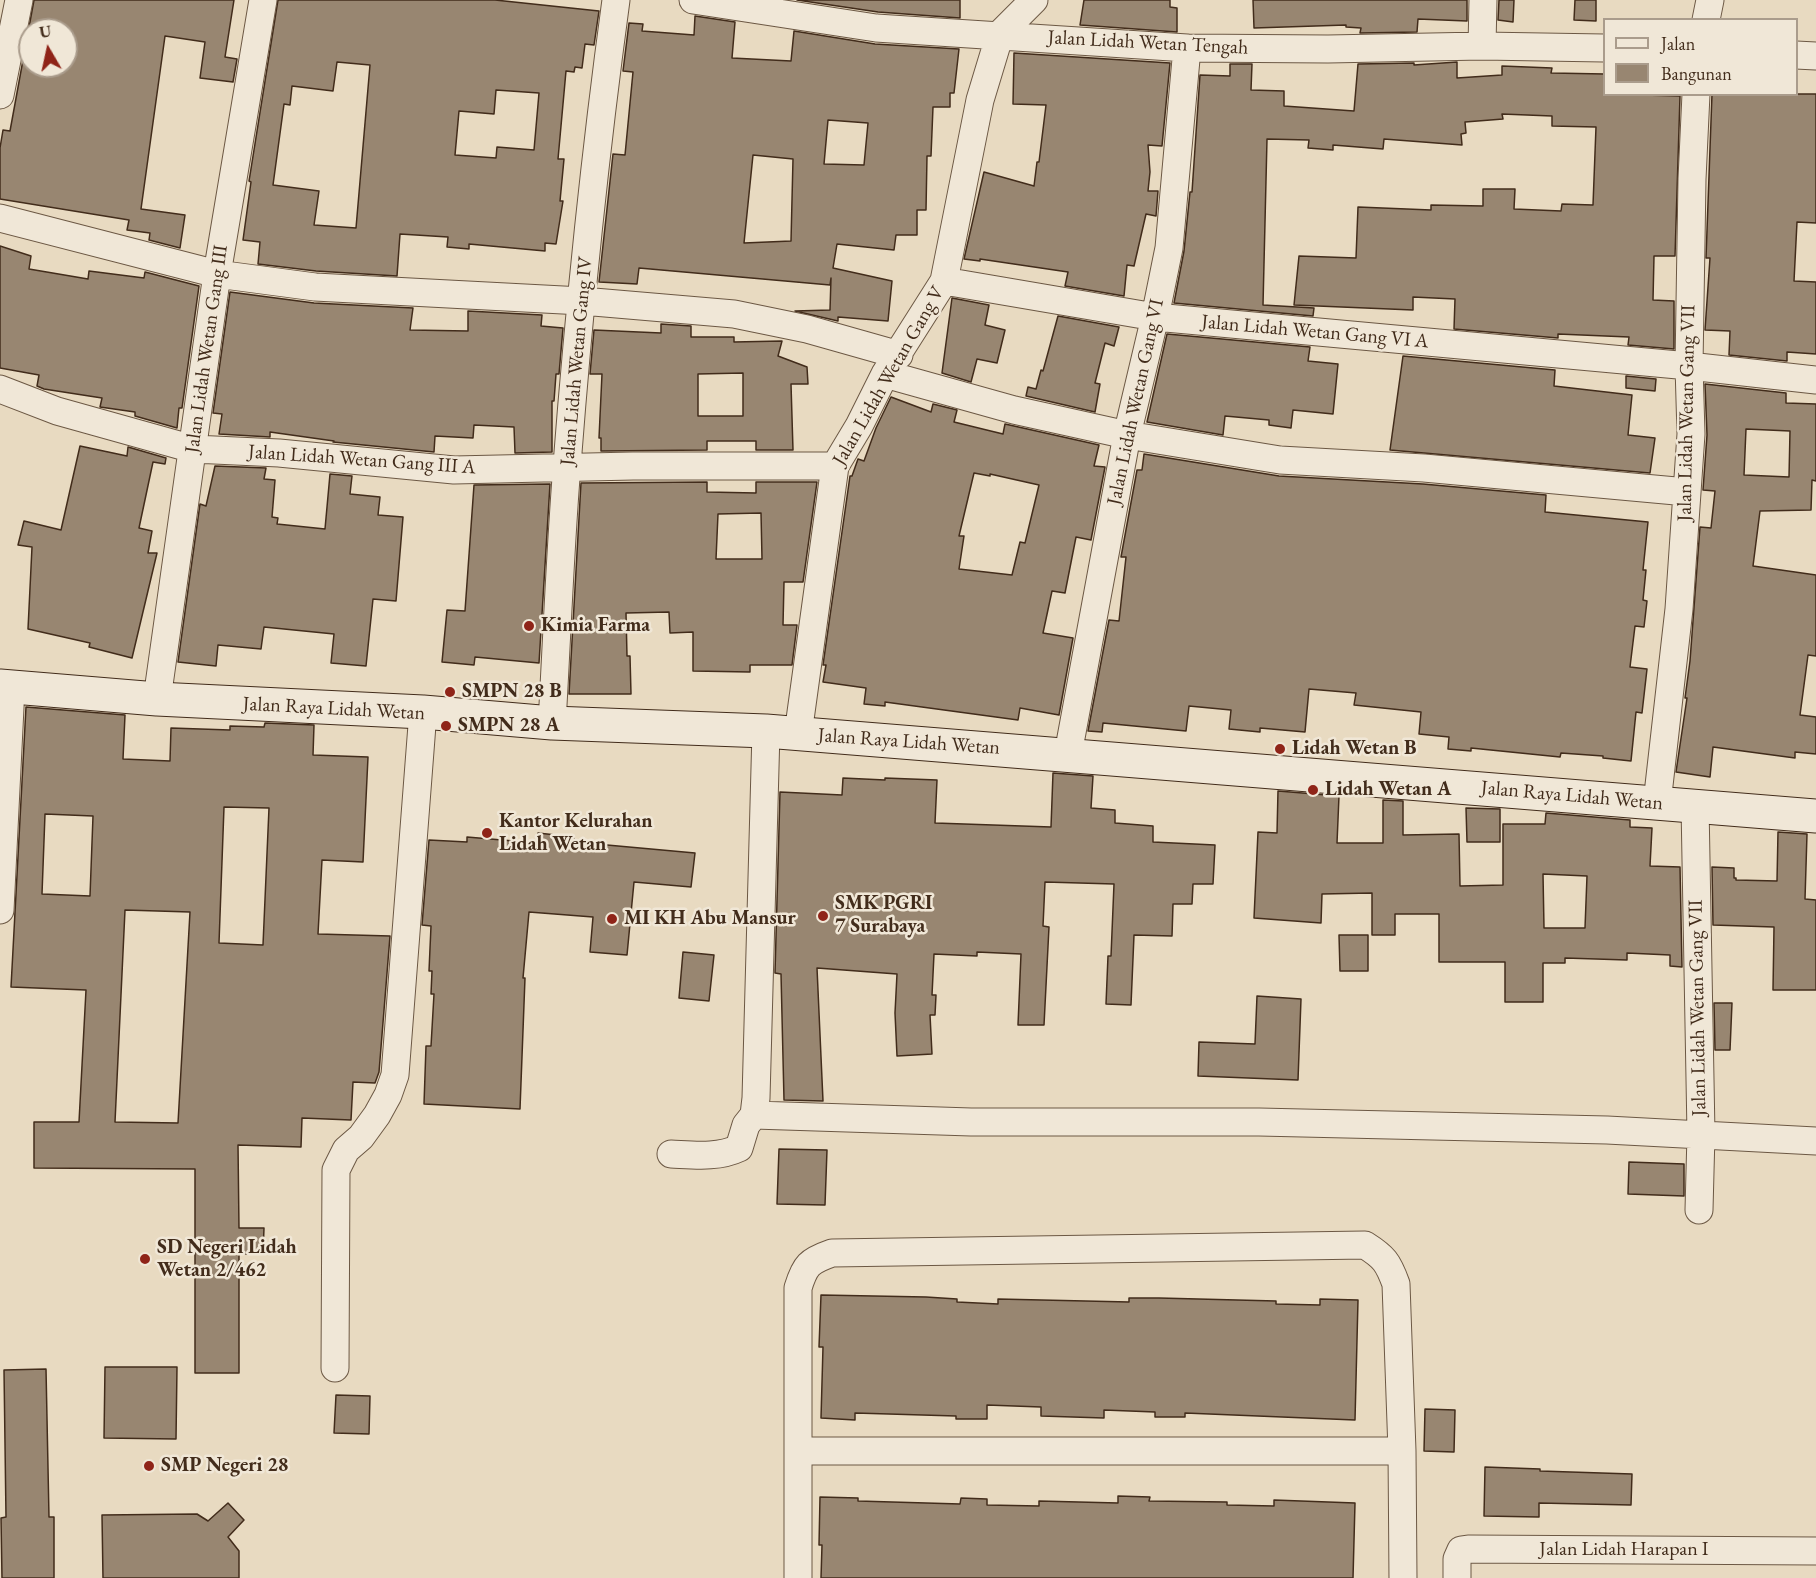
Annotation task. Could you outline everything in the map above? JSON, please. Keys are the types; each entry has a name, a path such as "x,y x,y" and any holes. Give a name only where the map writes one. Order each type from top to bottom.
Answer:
{"main road":[{"name":"Jalan Raya Lidah Wetan","path":"5,686 158,699 423,712 552,723 766,731 1816,816"}],"street":[{"path":"0,95 19,0"},
{"name":"Jalan Lidah Wetan Gang III","path":"158,699 217,274 263,0"},
{"name":"Jalan Lidah Wetan Gang IV","path":"552,723 567,467 597,140 616,0"},
{"name":"Jalan Lidah Wetan Tengah","path":"693,0 876,28 1000,34 1187,48 1328,49 1482,46 1603,48"},
{"name":"Jalan Lidah Wetan Gang V","path":"798,734 835,466 892,364 944,281 980,100 1000,34 1034,0"},
{"path":"1482,46 1483,0"},
{"path":"1706,18 1710,0"},
{"name":"Jalan Lidah Wetan Gang VI","path":"1068,754 1127,435 1169,248 1187,48"},
{"path":"1798,55 1816,56"},
{"name":"Jalan Lidah Wetan Gang VII","path":"1657,803 1679,609 1691,434 1689,366 1696,96"},
{"path":"0,218 217,274 315,287 582,301 734,314 807,329 1014,410 1127,435 1280,460 1424,468 1687,492"},
{"name":"Jalan Lidah Wetan Gang VI A","path":"944,281 1155,317 1689,366 1816,380"},
{"name":"Jalan Lidah Wetan Gang III A","path":"0,389 57,411 193,449 279,453 454,470 567,467 835,466"},
{"path":"0,910 5,686"},
{"path":"335,1368 336,1170 346,1150 361,1137 377,1115 388,1095 395,1075 423,712"},
{"path":"671,1154 709,1156 739,1148 746,1125 754,1114 766,731"},
{"name":"Jalan Lidah Wetan Gang VII","path":"1695,805 1701,1134 1699,1210"},
{"path":"754,1114 971,1122 1282,1123 1607,1130 1816,1141"},
{"path":"798,1578 798,1288 804,1269 815,1259 832,1253 1365,1245 1383,1257 1390,1267 1396,1284 1402,1451 1403,1578"},
{"path":"798,1451 1402,1451"},
{"name":"Jalan Lidah Harapan I","path":"1457,1578 1457,1559 1461,1550 1468,1549 1816,1551"}],"building":[{"path":"34,0 234,0 225,57 237,59 233,82 200,78 205,42 165,36 141,209 185,215 180,248 149,240 150,233 127,230 129,220 0,199 0,148 3,130 10,131 20,78 78,78 78,18 31,18"},
{"path":"278,0 495,0 599,11 594,45 585,44 582,68 575,67 574,72 566,71 558,159 564,159 560,201 563,201 556,244 545,243 545,251 469,244 469,249 447,247 448,237 400,234 397,276 316,271 258,264 260,242 243,240 251,182 249,181","holes":["337,62 370,65 356,228 314,225 319,191 273,185 284,104 290,105 292,86 333,91","496,90 539,93 534,150 497,147 496,158 455,155 459,111 494,114"]},
{"path":"797,0 960,0 960,18 878,12"},
{"path":"1084,0 1170,0 1170,7 1177,8 1177,32 1080,25"},
{"path":"1253,0 1467,0 1467,21 1418,19 1417,32 1360,33 1361,28 1346,27 1346,25 1254,28"},
{"path":"1499,0 1514,0 1513,22 1498,20"},
{"path":"1575,0 1596,0 1596,21 1574,20"},
{"path":"695,16 735,22 732,58 791,61 794,31 875,44 959,49 954,93 950,93 950,107 933,107 931,156 927,156 926,210 917,210 917,235 896,235 894,250 837,244 833,268 892,281 888,321 838,317 838,321 795,311 830,310 831,278 830,285 639,268 637,284 599,282 613,154 625,155 633,72 623,71 629,23 643,24 642,31 694,35","holes":["828,120 868,123 864,165 824,164","753,155 793,159 791,241 744,243"]},
{"path":"1014,53 1170,63 1162,146 1148,145 1150,172 1148,191 1158,191 1156,216 1146,214 1134,266 1127,265 1124,296 1065,286 1068,272 980,259 980,261 964,259 984,172 1034,186 1046,105 1013,104"},
{"path":"1457,62 1457,78 1502,75 1502,66 1552,68 1551,73 1603,74 1603,96 1680,96 1675,256 1654,256 1653,300 1674,301 1674,349 1628,345 1629,337 1558,334 1558,338 1454,329 1455,299 1413,297 1413,310 1294,305 1299,256 1356,258 1358,207 1431,210 1431,205 1483,206 1483,189 1515,189 1514,209 1561,211 1562,204 1593,205 1596,127 1552,126 1552,116 1502,114 1503,119 1465,122 1466,133 1461,134 1462,145 1384,139 1383,149 1333,145 1333,150 1308,148 1309,140 1267,139 1263,305 1314,308 1313,316 1174,303 1184,251 1190,192 1192,192 1200,75 1230,76 1230,64 1252,64 1251,90 1284,91 1284,106 1354,111 1358,64 1414,63 1414,65"},
{"path":"1816,94 1816,223 1797,222 1794,281 1816,282 1816,354 1787,352 1787,361 1729,355 1730,331 1705,330 1710,258 1706,258 1712,96"},
{"path":"0,246 31,256 29,269 88,279 89,271 144,278 145,272 199,286 182,408 179,408 177,428 135,416 135,412 100,407 102,398 44,389 37,386 39,375 0,368"},
{"path":"230,292 314,303 413,308 410,330 468,331 468,311 542,315 541,326 563,328 559,374 556,374 554,401 552,401 552,452 515,453 514,427 474,425 473,438 435,436 434,452 333,442 270,432 270,437 219,434 222,414 213,413"},
{"path":"952,298 989,305 985,325 1005,330 997,363 977,359 971,382 942,373"},
{"path":"1058,316 1119,327 1114,346 1105,343 1095,383 1100,384 1095,412 1026,396 1028,387 1036,389"},
{"path":"661,324 691,326 691,337 734,337 734,342 782,341 778,356 807,367 808,384 791,384 793,450 756,450 756,441 707,441 707,450 601,451 601,438 599,438 602,374 590,374 594,330 661,333","holes":["743,373 743,416 698,416 698,374"]},
{"path":"1167,334 1310,347 1308,361 1338,364 1333,414 1293,410 1291,428 1269,425 1269,420 1225,416 1223,435 1147,422"},
{"path":"1403,356 1555,370 1554,386 1632,395 1628,435 1655,438 1650,473 1390,450"},
{"path":"1626,376 1656,379 1655,391 1626,388"},
{"path":"1705,384 1786,393 1786,403 1816,404 1816,481 1812,480 1811,510 1760,511 1753,566 1816,575 1816,656 1808,655 1800,715 1816,717 1816,754 1795,752 1795,758 1713,747 1710,777 1676,772 1687,698 1685,698 1700,527 1711,528 1715,491 1703,490 1707,435","holes":["1746,429 1790,431 1789,477 1744,475"]},
{"path":"891,397 931,412 933,404 957,410 954,422 1003,434 1005,424 1099,445 1094,466 1105,467 1091,540 1076,537 1065,593 1052,591 1043,633 1073,638 1059,715 1020,708 1018,720 885,702 885,706 864,704 866,688 823,682 826,665 823,665 850,476 852,476 858,459 864,461","holes":["974,473 990,476 990,474 1039,485 1025,543 1020,542 1012,575 959,569 964,536 959,536"]},
{"path":"80,446 127,456 128,447 166,458 165,464 153,462 139,528 152,531 148,553 157,553 132,658 89,647 90,643 28,629 32,547 18,545 24,521 61,530"},
{"path":"1144,454 1279,476 1423,484 1546,495 1545,512 1648,522 1643,570 1646,570 1643,600 1647,601 1644,627 1635,626 1630,667 1647,669 1642,713 1636,712 1631,761 1561,753 1560,757 1471,748 1471,751 1448,749 1449,737 1419,734 1421,712 1354,705 1356,693 1309,689 1305,732 1260,728 1260,732 1229,729 1231,710 1189,706 1186,731 1103,723 1102,732 1088,731 1109,620 1119,621 1126,557 1121,557 1137,470 1142,470"},
{"path":"215,466 266,468 264,479 275,480 272,517 278,518 277,524 325,529 330,474 352,476 350,494 380,497 378,515 403,517 396,601 373,599 366,666 331,663 334,634 264,627 261,649 218,645 216,666 178,662 200,504 206,506"},
{"path":"707,482 707,492 756,493 756,482 817,482 803,582 784,582 783,625 797,625 792,665 750,665 750,672 693,671 693,632 670,633 669,612 626,613 631,694 569,694 581,483","holes":["761,513 762,559 716,559 718,514"]},
{"path":"550,484 539,663 475,657 474,665 442,662 447,610 465,611 474,485"},
{"path":"26,707 125,715 123,759 170,761 171,728 230,730 230,726 264,727 265,723 314,725 313,755 368,757 363,862 322,860 318,934 390,936 379,1072 375,1083 353,1082 351,1120 302,1118 301,1147 238,1145 239,1228 264,1228 263,1254 239,1254 239,1373 195,1373 195,1169 34,1168 34,1122 79,1122 86,990 11,987","holes":["224,807 269,808 263,945 219,943","45,814 93,816 90,896 42,894","125,910 190,912 178,1123 115,1122"]},
{"path":"1053,773 1093,776 1091,808 1115,810 1115,823 1153,826 1153,842 1215,845 1213,884 1193,884 1192,904 1173,904 1172,936 1134,935 1131,1005 1106,1004 1114,884 1045,882 1043,926 1049,927 1044,1025 1018,1025 1021,954 977,952 977,956 934,954 932,995 936,995 935,1015 930,1015 932,1054 897,1056 895,1013 897,974 817,968 823,1101 784,1100 781,974 775,973 780,792 842,795 843,778 937,780 935,823 1051,827"},
{"path":"1278,791 1339,796 1337,843 1383,843 1383,800 1403,801 1403,835 1459,834 1460,886 1503,885 1503,824 1545,824 1546,813 1630,820 1630,827 1652,828 1650,866 1680,867 1682,967 1670,966 1670,955 1627,953 1627,960 1565,958 1565,963 1543,963 1543,1002 1505,1002 1505,962 1439,962 1439,914 1395,914 1395,935 1372,935 1372,893 1322,894 1321,923 1254,918 1258,832 1277,833","holes":["1543,874 1587,876 1585,928 1544,928"]},
{"path":"1466,808 1500,809 1500,842 1467,842"},
{"path":"1778,832 1807,834 1805,899 1816,900 1816,990 1773,990 1774,927 1713,925 1712,867 1734,868 1736,880 1777,881"},
{"path":"538,833 574,837 574,842 695,853 691,887 634,882 627,955 590,952 593,917 529,912 523,978 525,978 520,1109 424,1104 426,1046 431,1046 434,994 431,994 432,971 429,971 431,926 422,925 429,840 467,842 467,837 537,843"},
{"path":"1339,935 1368,935 1368,971 1340,971"},
{"path":"683,952 714,955 709,1001 679,998"},
{"path":"1257,996 1301,999 1298,1080 1198,1076 1199,1042 1255,1044"},
{"path":"1714,1003 1732,1003 1730,1050 1715,1050"},
{"path":"779,1149 827,1150 825,1205 777,1204"},
{"path":"1629,1162 1684,1164 1684,1196 1628,1194"},
{"path":"821,1295 926,1297 957,1299 957,1302 998,1304 998,1299 1129,1302 1129,1298 1159,1298 1276,1301 1276,1304 1320,1305 1320,1299 1358,1300 1355,1420 1185,1413 1185,1417 1155,1417 1155,1412 1104,1410 1104,1418 1041,1416 1041,1407 987,1405 987,1419 855,1413 855,1420 821,1418 823,1347 819,1347"},
{"path":"105,1367 177,1367 176,1439 104,1438"},
{"path":"46,1369 49,1517 54,1517 54,1578 2,1578 1,1518 6,1517 4,1370"},
{"path":"336,1395 370,1396 369,1434 334,1433"},
{"path":"1425,1409 1455,1410 1454,1452 1424,1451"},
{"path":"1485,1467 1632,1474 1631,1505 1539,1503 1539,1517 1484,1516"},
{"path":"1118,1496 1150,1497 1149,1501 1227,1502 1227,1505 1274,1506 1274,1500 1355,1503 1353,1578 821,1578 820,1497 858,1498 858,1501 960,1504 961,1498 987,1499 987,1505 1039,1506 1039,1501 1118,1503"},
{"path":"228,1503 244,1520 228,1537 239,1551 239,1578 103,1578 102,1515 197,1514 208,1521"}],"place":[{"name":"Kimia Farma","path":"529,626"},
{"name":"SMPN 28 B","path":"450,692"},
{"name":"SMPN 28 A","path":"446,726"},
{"name":"Lidah Wetan B","path":"1280,749"},
{"name":"Lidah Wetan A","path":"1313,790"},
{"name":"Kantor Kelurahan Lidah Wetan","path":"487,833"},
{"name":"SMK PGRI 7 Surabaya","path":"823,916"},
{"name":"MI KH Abu Mansur","path":"612,919"},
{"name":"SD Negeri Lidah Wetan 2/462","path":"145,1259"},
{"name":"SMP Negeri 28","path":"149,1466"}]}
